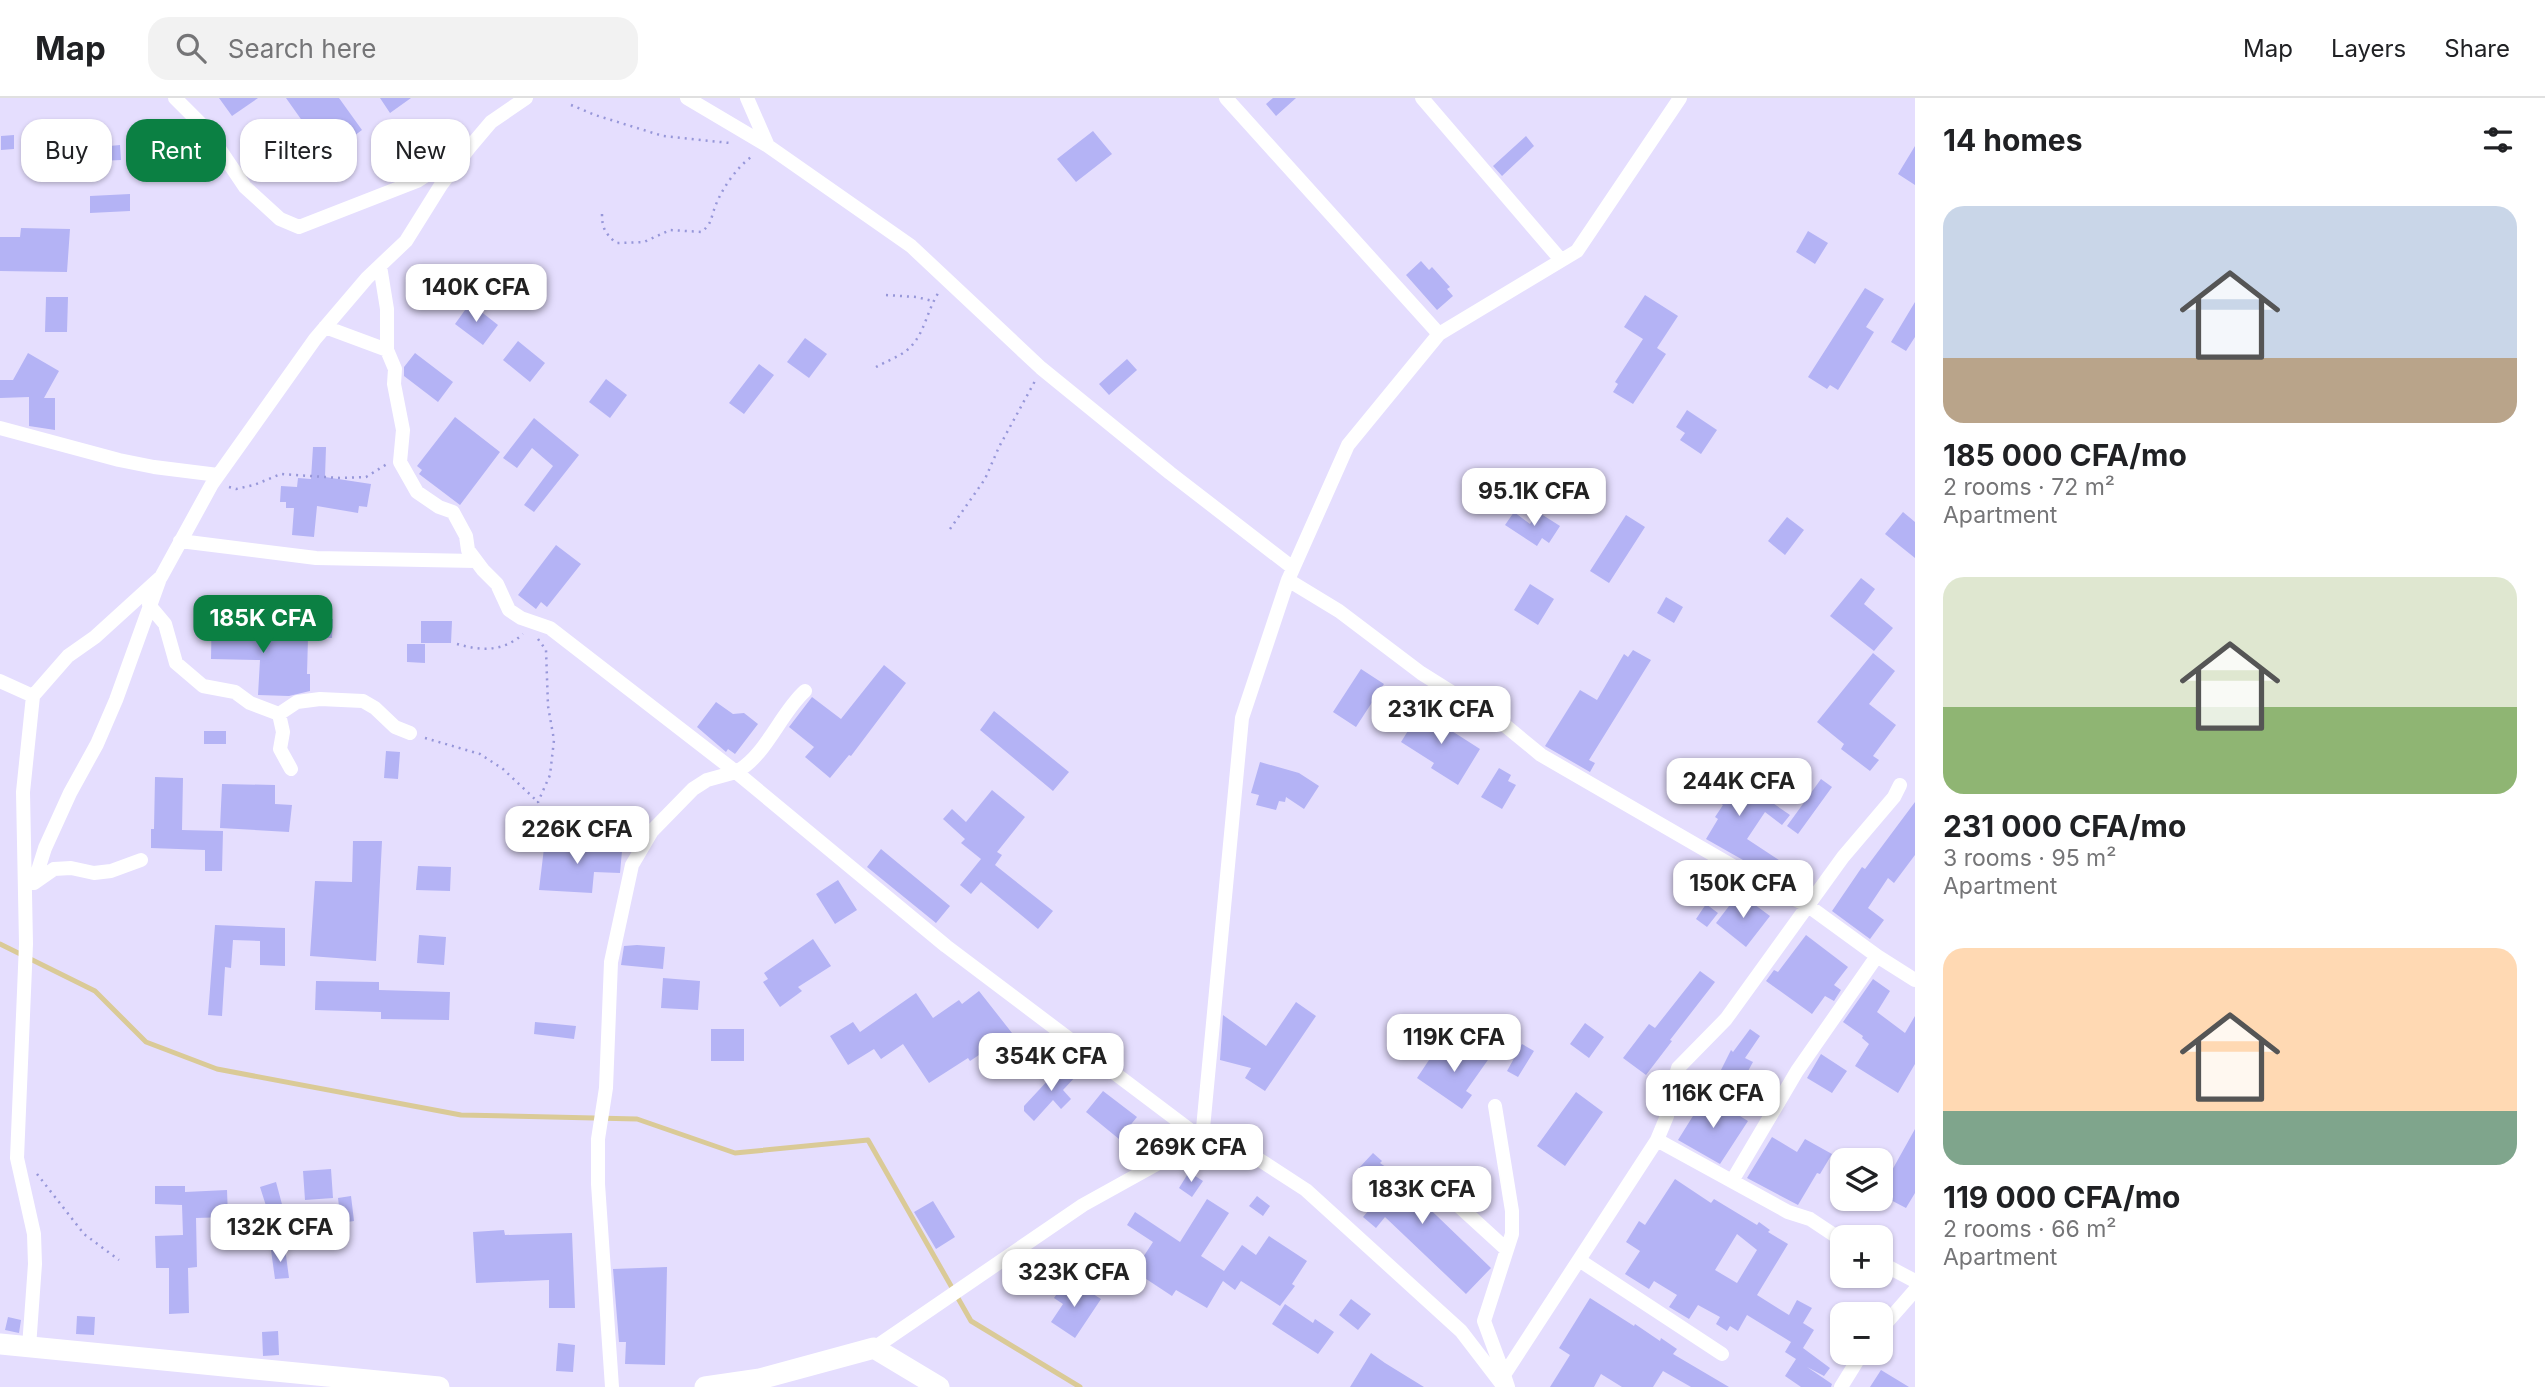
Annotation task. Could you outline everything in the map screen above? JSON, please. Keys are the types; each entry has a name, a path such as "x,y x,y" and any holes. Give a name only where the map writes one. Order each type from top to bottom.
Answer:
{"main road":[{"path":"0,1345 439,1387"},
{"path":"705,1387 759,1383 874,1349 939,1387"}],"street":[{"path":"175,98 206,129 245,187 280,219 299,227 414,182"},
{"path":"470,146 491,122 526,98"},
{"path":"687,98 768,146 911,246 1041,368 1291,574 1421,673 1507,727 1541,755 1757,880 1807,905 1877,957 1915,980"},
{"path":"747,98 768,146"},
{"path":"1226,98 1439,334"},
{"path":"1422,98 1561,260"},
{"path":"1202,1139 1242,718 1291,574 1348,445 1439,334 1577,251 1680,98"},
{"path":"29,886 70,793 97,744 116,700 161,577 215,479 325,327 406,241 445,182"},
{"path":"380,266 387,309 387,350 395,369 394,384 403,430 400,462 417,492 439,507 453,512 466,536 468,550 497,584 509,610 533,623 550,628 736,772 946,946 1202,1139 1249,1153 1306,1189 1461,1331 1506,1383"},
{"path":"325,327 387,350"},
{"path":"0,428 119,460 215,479"},
{"path":"180,541 316,558 476,561"},
{"path":"29,1347 35,1264 34,1234 17,1158 29,886 23,792 33,696 68,656 95,637 161,577"},
{"path":"149,605 165,624 176,663 203,686 235,692 250,703 279,715"},
{"path":"0,681 33,696"},
{"path":"612,1387 600,1222 598,1139 606,1088 611,962 632,865 652,831 693,789 707,779 744,768 774,733 794,701 805,691"},
{"path":"279,715 297,702 320,699 363,701 375,708 395,727 410,733"},
{"path":"279,715 283,732 280,749 292,769"},
{"path":"1506,1383 1579,1260 1657,1140 1667,1116 1678,1068 1726,1019 1807,905 1894,797 1900,785"},
{"path":"29,886 54,869 71,868 94,873 111,871 141,860"},
{"path":"1732,1181 1797,1071 1877,957"},
{"path":"1495,1106 1512,1234 1484,1321 1506,1383"},
{"path":"874,1349 1083,1205 1202,1139"},
{"path":"1657,1140 1788,1212 1810,1219 1830,1232"},
{"path":"1426,1176 1506,1249"},
{"path":"1579,1260 1722,1354"},
{"path":"1893,1269 1915,1280"},
{"path":"1893,1315 1915,1290"},
{"path":"1841,1387 1855,1365"}],"path":[{"path":"571,104 595,115 663,136 734,143"},
{"path":"602,214 602,226 616,243 644,242 670,230 702,232 713,221 715,208 746,160 768,146"},
{"path":"876,367 905,351 919,336 933,301 947,281"},
{"path":"886,295 933,301"},
{"path":"950,529 985,479 1041,368"},
{"path":"215,479 236,489 281,474 304,477 366,477 384,464 400,462"},
{"path":"457,644 474,649 502,647 520,637 533,623"},
{"path":"533,623 539,643 546,650 548,706 554,740 550,775 538,803"},
{"path":"410,733 481,754 503,769 538,803 543,820 556,838 642,846"},
{"path":"17,1158 33,1168 84,1234 119,1260"}],"building":[{"path":"219,98 258,98 232,116"},
{"path":"286,98 339,98 354,119 301,119"},
{"path":"380,98 411,98 390,113"},
{"path":"1273,98 1296,98 1276,116 1266,104"},
{"path":"1093,131 1112,154 1076,182 1057,159"},
{"path":"14,135 14,149 1,150 1,136"},
{"path":"1526,136 1534,146 1502,176 1493,166"},
{"path":"120,145 121,160 112,160 112,146"},
{"path":"1915,146 1915,185 1898,174"},
{"path":"130,194 130,211 90,213 90,196"},
{"path":"21,228 70,229 67,272 0,271 0,237 20,237"},
{"path":"1808,231 1828,243 1815,264 1796,252"},
{"path":"1421,261 1429,270 1432,267 1450,287 1447,289 1453,296 1437,310 1406,275"},
{"path":"1865,288 1884,299 1866,327 1874,332 1838,390 1830,385 1827,389 1808,377"},
{"path":"1645,295 1678,316 1657,348 1666,354 1633,404 1613,392 1618,384 1615,382 1643,339 1624,327"},
{"path":"46,297 68,297 67,332 45,332"},
{"path":"1915,302 1915,337 1906,351 1891,342"},
{"path":"470,303 498,325 483,345 455,324"},
{"path":"805,338 827,354 809,378 787,362"},
{"path":"518,341 545,363 530,382 503,360"},
{"path":"28,353 59,371 44,398 55,398 55,430 29,426 29,397 0,398 0,380 13,380"},
{"path":"415,353 453,382 438,402 404,376 404,367"},
{"path":"1127,359 1137,370 1109,395 1099,384"},
{"path":"759,364 774,375 744,414 729,403"},
{"path":"606,379 627,395 610,418 589,402"},
{"path":"1687,410 1717,430 1701,454 1680,440 1685,433 1676,427"},
{"path":"455,417 500,452 460,505 419,474 422,470 417,466"},
{"path":"534,418 579,455 534,512 524,505 553,466 532,448 517,468 503,458"},
{"path":"313,447 326,447 325,477 371,484 367,507 359,506 358,513 317,506 314,537 292,535 294,508 286,508 286,502 280,502 281,486 297,487 298,478 311,479"},
{"path":"1514,512 1530,524 1538,512 1560,526 1549,543 1542,538 1537,546 1505,525"},
{"path":"1903,512 1915,522 1915,558 1885,534"},
{"path":"1626,515 1645,527 1609,583 1590,571"},
{"path":"1787,517 1804,530 1785,555 1768,541"},
{"path":"556,545 581,564 547,607 541,602 536,609 518,595"},
{"path":"1861,578 1875,589 1864,604 1893,628 1874,651 1830,616"},
{"path":"1530,584 1554,599 1538,625 1514,610"},
{"path":"1666,597 1683,607 1674,623 1657,613"},
{"path":"212,600 228,600 228,634 308,638 307,674 310,674 310,691 289,696 258,695 260,660 211,659"},
{"path":"310,619 333,619 332,638 310,638"},
{"path":"421,621 452,621 451,643 421,643"},
{"path":"407,644 425,644 425,663 407,662"},
{"path":"1633,650 1651,660 1589,760 1595,763 1590,772 1545,746 1580,690 1597,700 1624,654 1628,657"},
{"path":"1873,653 1895,671 1869,704 1896,725 1873,756 1879,760 1870,771 1841,749 1844,744 1817,722"},
{"path":"884,665 906,683 851,756 849,755 830,778 805,757 814,747 789,727 812,697 841,719"},
{"path":"1361,669 1384,684 1356,727 1333,712"},
{"path":"716,702 733,714 744,713 758,724 735,754 728,749 726,752 697,727"},
{"path":"1421,710 1432,717 1435,713 1448,721 1444,726 1480,749 1458,785 1431,768 1434,763 1401,742"},
{"path":"994,711 1069,772 1053,791 980,730"},
{"path":"204,731 226,731 226,744 204,744"},
{"path":"386,751 400,752 398,779 384,778"},
{"path":"1691,759 1714,775 1718,768 1738,779 1790,815 1782,825 1765,812 1747,839 1797,872 1789,886 1706,839 1723,805 1679,777"},
{"path":"1260,762 1299,773 1319,786 1304,809 1286,797 1285,802 1279,801 1276,810 1256,805 1259,795 1251,793"},
{"path":"1499,768 1511,775 1508,781 1516,785 1502,809 1481,797"},
{"path":"155,777 183,778 182,830 223,831 222,871 205,871 205,850 151,848"},
{"path":"1821,779 1832,787 1798,834 1787,826"},
{"path":"222,784 275,785 275,804 292,805 289,832 220,828"},
{"path":"992,790 1025,817 997,852 1002,855 995,865 1053,911 1038,929 981,882 971,894 960,885 981,859 961,843 965,839 943,819 952,809 966,822"},
{"path":"1915,802 1915,855 1894,883 1888,878 1868,908 1884,920 1870,939 1832,911 1862,867 1865,869"},
{"path":"353,841 382,841 376,961 310,956 315,881 352,882"},
{"path":"548,844 617,845 616,851 622,851 620,873 594,872 592,893 539,890 544,848 548,848"},
{"path":"881,849 950,906 936,923 867,867"},
{"path":"418,866 451,867 450,891 416,890"},
{"path":"838,880 857,910 835,924 816,894"},
{"path":"1739,893 1770,916 1746,947 1716,923"},
{"path":"1706,904 1718,913 1707,927 1696,919"},
{"path":"215,925 285,928 285,966 260,965 260,941 233,940 231,968 225,967 222,1016 208,1015"},
{"path":"419,935 446,937 444,965 417,963"},
{"path":"1806,935 1848,967 1834,985 1841,990 1834,1001 1825,996 1812,1014 1766,981 1774,970 1778,972"},
{"path":"813,939 831,966 798,987 802,991 780,1007 763,982 768,979 764,973"},
{"path":"624,946 665,947 663,969 621,965"},
{"path":"1700,971 1715,982 1646,1075 1623,1058 1649,1024 1655,1028"},
{"path":"663,978 700,981 698,1010 661,1008"},
{"path":"1873,979 1890,991 1877,1012 1905,1033 1915,1016 1915,1064 1898,1093 1855,1066 1869,1044 1863,1036 1843,1022"},
{"path":"316,981 379,982 379,990 450,992 449,1020 381,1019 381,1012 315,1010"},
{"path":"979,991 1012,1033 970,1061 968,1058 929,1083 903,1044 881,1059 874,1049 848,1065 830,1036 853,1022 860,1032 916,993 933,1018 959,1000 962,1004"},
{"path":"1296,1002 1316,1016 1265,1091 1245,1078 1251,1068 1220,1060 1223,1015 1266,1046"},
{"path":"535,1022 576,1026 574,1039 534,1034"},
{"path":"1585,1023 1604,1037 1589,1058 1570,1044"},
{"path":"711,1029 744,1029 744,1061 711,1061"},
{"path":"1750,1029 1760,1036 1745,1058 1753,1062 1742,1082 1721,1070 1731,1050 1733,1052"},
{"path":"1469,1041 1490,1057 1466,1091 1472,1095 1462,1109 1417,1078 1435,1051 1451,1062"},
{"path":"1522,1044 1534,1051 1518,1077 1507,1071"},
{"path":"1821,1054 1847,1071 1832,1093 1807,1078"},
{"path":"1064,1063 1077,1075 1063,1090 1071,1099 1061,1109 1053,1100 1034,1121 1024,1111 1024,1106"},
{"path":"1103,1091 1137,1117 1119,1139 1086,1112"},
{"path":"1576,1092 1603,1112 1565,1166 1537,1146"},
{"path":"1706,1095 1748,1121 1720,1164 1678,1140"},
{"path":"1915,1129 1915,1193 1906,1208 1893,1201 1893,1168"},
{"path":"1772,1137 1797,1152 1805,1139 1830,1153 1820,1174 1817,1173 1798,1205 1747,1178"},
{"path":"1373,1153 1382,1161 1380,1163 1413,1186 1410,1190 1491,1268 1466,1294 1385,1217 1376,1228 1363,1217 1381,1196 1370,1188 1374,1182 1359,1168"},
{"path":"331,1169 333,1198 305,1200 303,1171"},
{"path":"1189,1172 1203,1181 1192,1197 1179,1188"},
{"path":"1675,1179 1711,1203 1714,1199 1757,1225 1759,1222 1770,1230 1768,1232 1788,1244 1757,1295 1789,1315 1797,1300 1812,1308 1803,1323 1814,1330 1803,1348 1830,1368 1824,1376 1807,1367 1832,1384 1831,1387 1801,1387 1785,1376 1796,1359 1785,1352 1791,1342 1747,1315 1738,1331 1730,1326 1727,1331 1716,1324 1720,1317 1698,1305 1689,1319 1669,1307 1677,1295 1654,1281 1649,1289 1625,1274 1640,1251 1626,1242 1639,1221 1645,1225","holes":["1737,1234 1757,1250 1737,1283 1715,1270"]},
{"path":"276,1182 283,1208 268,1212 260,1187"},
{"path":"155,1186 185,1186 185,1192 227,1190 228,1217 196,1218 197,1267 188,1268 189,1313 169,1314 169,1268 156,1268 155,1236 183,1235 182,1205 155,1204"},
{"path":"351,1196 354,1221 341,1223 338,1198"},
{"path":"1257,1196 1270,1206 1263,1216 1249,1206"},
{"path":"1207,1199 1229,1213 1201,1256 1224,1271 1242,1245 1256,1255 1269,1236 1307,1261 1292,1284 1295,1286 1280,1306 1241,1281 1235,1290 1223,1281 1207,1308 1176,1290 1172,1296 1134,1271 1153,1242 1127,1225 1135,1212 1180,1242"},
{"path":"933,1201 955,1237 936,1249 914,1212"},
{"path":"504,1230 505,1235 572,1233 575,1308 549,1308 549,1280 476,1283 473,1232"},
{"path":"285,1248 289,1278 275,1279 271,1250"},
{"path":"667,1267 665,1365 625,1364 626,1342 619,1342 613,1269"},
{"path":"1064,1283 1073,1289 1077,1284 1101,1299 1075,1338 1051,1322 1063,1304 1054,1298"},
{"path":"1590,1298 1660,1341 1661,1338 1677,1349 1673,1354 1729,1387 1691,1387 1663,1371 1653,1387 1622,1387 1601,1374 1594,1387 1550,1387 1570,1355 1559,1348"},
{"path":"1351,1299 1371,1314 1358,1330 1339,1315"},
{"path":"1285,1304 1313,1323 1315,1319 1334,1332 1318,1354 1272,1324"},
{"path":"77,1316 95,1317 94,1335 76,1334"},
{"path":"8,1317 21,1320 19,1333 5,1330"},
{"path":"278,1331 279,1355 263,1356 262,1332"},
{"path":"558,1343 575,1345 573,1372 556,1371"},
{"path":"1371,1353 1385,1363 1424,1387 1350,1387"},
{"path":"1881,1370 1909,1387 1870,1387"}],"waterway":[{"path":"0,944 95,991 146,1042 217,1069 461,1115 637,1119 735,1153 868,1140 971,1321 1080,1387"}]}
